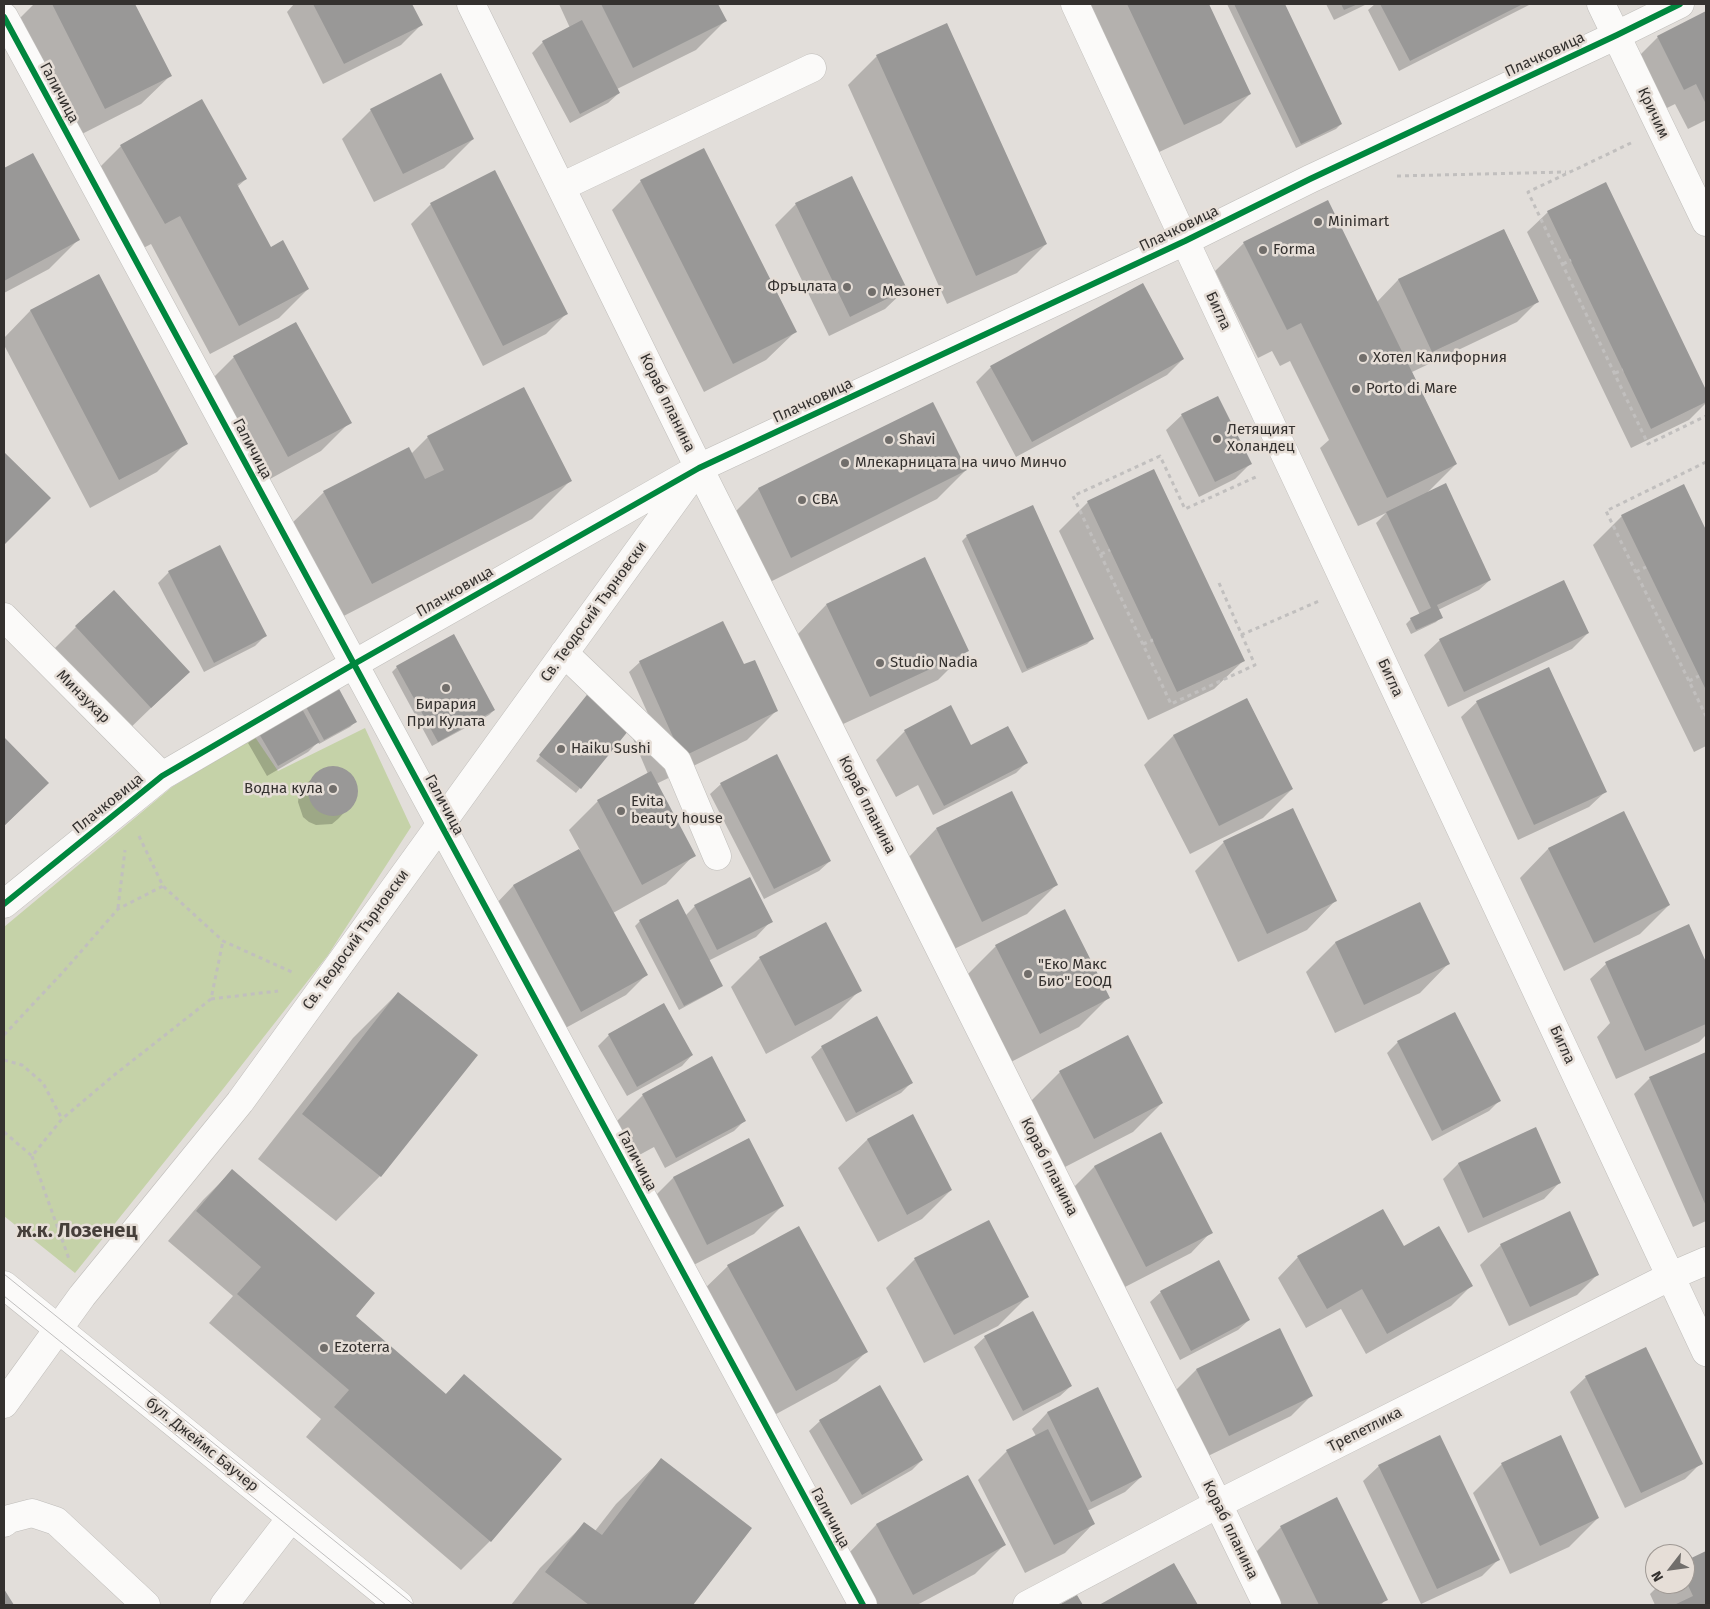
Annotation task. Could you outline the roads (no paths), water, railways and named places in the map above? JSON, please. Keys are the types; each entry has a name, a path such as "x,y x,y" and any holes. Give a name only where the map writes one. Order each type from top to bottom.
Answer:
{"street":[{"name":"Кораб планина","path":"472,4 699,468 1267,1605"},
{"name":"Бигла","path":"1075,4 1706,1352"},
{"name":"Кричим","path":"1601,4 1706,222"},
{"name":"Плачковица","path":"4,904 130,808 162,776 354,664 699,468 1185,241 1310,179 1617,36 1680,4"},
{"name":"Галичица","path":"4,17 863,1605"},
{"path":"561,187 812,68"},
{"name":"Св. Теодосий Търновски","path":"4,1404 82,1296 240,1102 699,468"},
{"name":"Минзухар","path":"4,617 162,776"},
{"path":"564,653 677,761 717,856"},
{"name":"Трепетлика","path":"1027,1605 1218,1504 1706,1260"},
{"name":"бул. Джеймс Баучер","path":"4,1285 399,1605"},
{"path":"4,1523 9,1519 32,1513 56,1521 146,1605"},
{"path":"224,1605 291,1518"}],"tram line":[{"path":"4,1274 414,1605"},
{"path":"4,1296 386,1605"}],"place":[{"name":"Minimart","path":"1318,222"},
{"name":"Forma","path":"1263,250"},
{"name":"Фръцлата","path":"847,287"},
{"name":"Мезонет","path":"872,292"},
{"name":"Хотел Калифорния","path":"1363,358"},
{"name":"Porto di Mare","path":"1356,389"},
{"name":"Летящият Холандец","path":"1217,439"},
{"name":"Shavi","path":"889,440"},
{"name":"Млекарницата на чичо Минчо","path":"845,463"},
{"name":"CBA","path":"802,500"},
{"name":"Studio Nadia","path":"880,663"},
{"name":"Бирария При Кулата","path":"446,688"},
{"name":"Haiku Sushi","path":"561,749"},
{"name":"Водна кула","path":"333,789"},
{"name":"Evita beauty house","path":"621,811"},
{"name":"\"Еко Макс Био\" ЕООД","path":"1028,974"},
{"name":"Ezoterra","path":"324,1348"}],"district":[{"name":"ж.к. Лозенец","path":"77,1231"}]}
